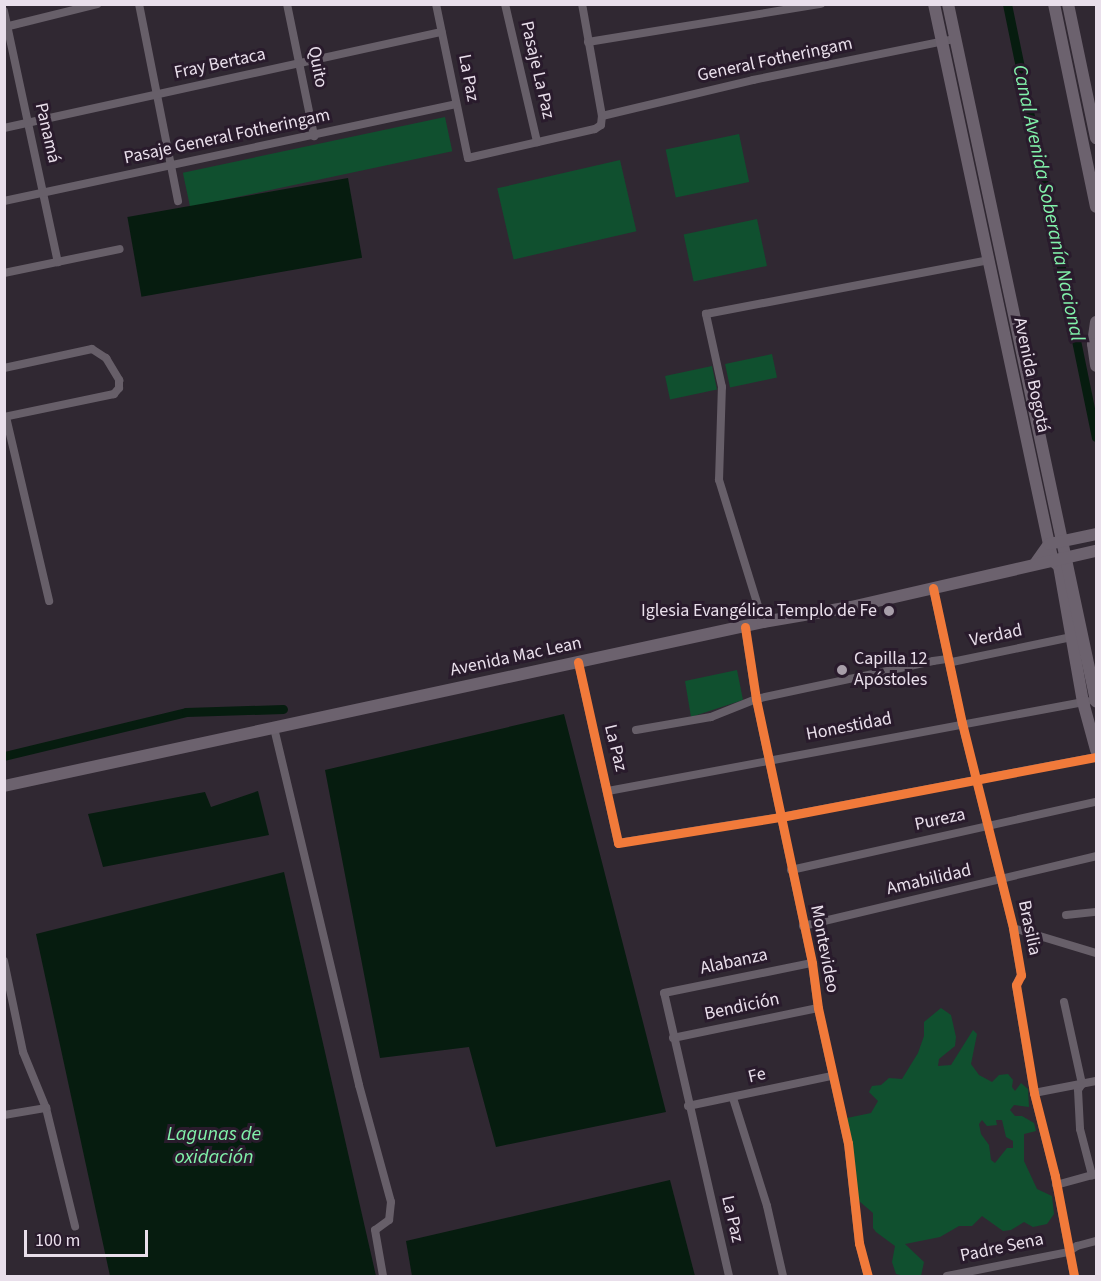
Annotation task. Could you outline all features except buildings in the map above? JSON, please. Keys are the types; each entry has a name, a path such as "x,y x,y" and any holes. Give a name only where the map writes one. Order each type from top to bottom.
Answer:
{"main road":[{"name":"Avenida Bogotá","path":"934,4 948,40 1059,559 1068,561 1078,636 1092,701 1096,750"},
{"name":"Avenida Bogotá","path":"948,4 948,40"},
{"path":"1054,4 1096,207"},
{"path":"1068,4 1093,100 1096,138"},
{"name":"Avenida Bogotá","path":"979,186 988,261 1017,366"},
{"path":"1096,322 1093,344 1096,366"},
{"path":"1035,564 1055,542 1094,535"},
{"name":"Avenida Mac Lean","path":"4,786 763,622 851,607 1095,552"}],"street":[{"path":"6,27 97,4"},
{"path":"139,4 178,201"},
{"name":"Quito","path":"287,4 314,136"},
{"name":"La Paz","path":"436,4 468,158"},
{"name":"Pasaje La Paz","path":"505,4 537,142"},
{"path":"582,4 602,120"},
{"path":"588,42 821,4"},
{"name":"Panamá","path":"4,11 58,262"},
{"name":"Fray Bertaca","path":"4,128 442,32"},
{"name":"General Fotheringam","path":"468,158 595,129 602,120 753,80 948,40"},
{"name":"Pasaje General Fotheringam","path":"4,201 455,104"},
{"path":"4,273 120,249"},
{"path":"763,622 719,480 722,387 706,314 988,261"},
{"path":"4,368 92,349 106,358 119,380 119,387 114,394 5,417 49,601"},
{"name":"Brasilia","path":"933,588 962,723 1013,928 1021,975 1016,985 1035,1093 1074,1276"},
{"name":"Montevideo","path":"745,627 756,699 812,963 818,1008 832,1076 848,1143 859,1243 868,1276"},
{"name":"Verdad","path":"636,730 711,717 756,699 948,659 952,662 1078,636"},
{"name":"La Paz","path":"578,662 618,843 782,817"},
{"name":"Honestidad","path":"608,791 962,723 1092,701"},
{"path":"274,728 360,1085 391,1202 389,1221 375,1230 383,1276"},
{"path":"782,817 975,778 1096,757"},
{"name":"Pureza","path":"791,870 1096,802"},
{"name":"Amabilidad","path":"803,926 1096,856"},
{"path":"1066,915 1096,912"},
{"path":"1013,928 1096,953"},
{"path":"4,961 23,1052 46,1108 75,1226"},
{"name":"Alabanza","path":"664,993 812,963"},
{"name":"La Paz","path":"664,993 688,1106 729,1276"},
{"path":"1056,1185 1094,1175 1080,1130 1078,1090 1082,1084 1064,1002"},
{"name":"Bendición","path":"673,1038 818,1008"},
{"name":"Fe","path":"688,1106 832,1076"},
{"path":"1035,1093 1096,1081"},
{"path":"733,1098 767,1206 783,1276"},
{"path":"4,1115 46,1108"},
{"name":"Padre Sena","path":"947,1276 1068,1252 1077,1246 1096,1241"}],"green space":[{"path":"445,117 452,151 190,207 183,173"},
{"path":"739,134 749,182 676,198 666,150"},
{"path":"620,160 636,231 514,259 497,188"},
{"path":"757,219 767,266 694,282 684,235"},
{"path":"772,354 777,377 730,387 725,364"},
{"path":"712,366 717,389 670,399 665,376"},
{"path":"737,670 743,700 691,717 685,681"},
{"path":"941,1008 951,1015 956,1037 955,1046 939,1059 938,1066 951,1065 973,1030 977,1034 971,1064 979,1075 992,1082 999,1075 1008,1074 1013,1080 1012,1087 1015,1091 1021,1083 1028,1089 1029,1107 1014,1105 1010,1110 1015,1116 1022,1116 1034,1123 1036,1131 1024,1134 1024,1161 1037,1189 1052,1196 1054,1214 1047,1224 1033,1227 1024,1222 1011,1230 1003,1231 982,1216 972,1226 959,1226 940,1237 905,1244 924,1262 921,1276 905,1276 896,1274 892,1262 895,1246 876,1232 873,1228 873,1213 859,1201 847,1118 871,1113 878,1101 869,1092 872,1086 881,1085 889,1078 902,1079 918,1053 924,1036 924,1022","holes":["982,1120 987,1126 997,1125 996,1120 1002,1120 1006,1137 1013,1141 1013,1148 1007,1148 995,1163 991,1160 989,1145 981,1134 979,1124"]}],"water":[{"path":"348,178 362,258 141,297 127,217"},
{"path":"564,714 666,1112 496,1147 469,1047 380,1058 325,770"},
{"path":"258,791 269,835 103,867 88,814 205,792 211,807"},
{"name":"Lagunas de oxidación","path":"284,872 376,1276 110,1276 36,934"},
{"path":"670,1180 695,1276 412,1276 406,1241"}],"waterway":[{"name":"Canal Avenida Soberanía Nacional","path":"1007,4 1096,437"},
{"path":"4,756 186,712 283,709"}],"cycle path":[{"path":"933,588 962,723 1013,928 1021,975 1016,985 1034,1093 1055,1176 1074,1276"},
{"path":"745,627 756,699 812,963 818,1008 848,1143 859,1243 868,1276"},
{"path":"578,662 618,843 781,817 1096,757"}],"place":[{"name":"Iglesia Evangélica Templo de Fe","path":"889,611"},
{"name":"Capilla 12 Apóstoles","path":"842,670"}]}
